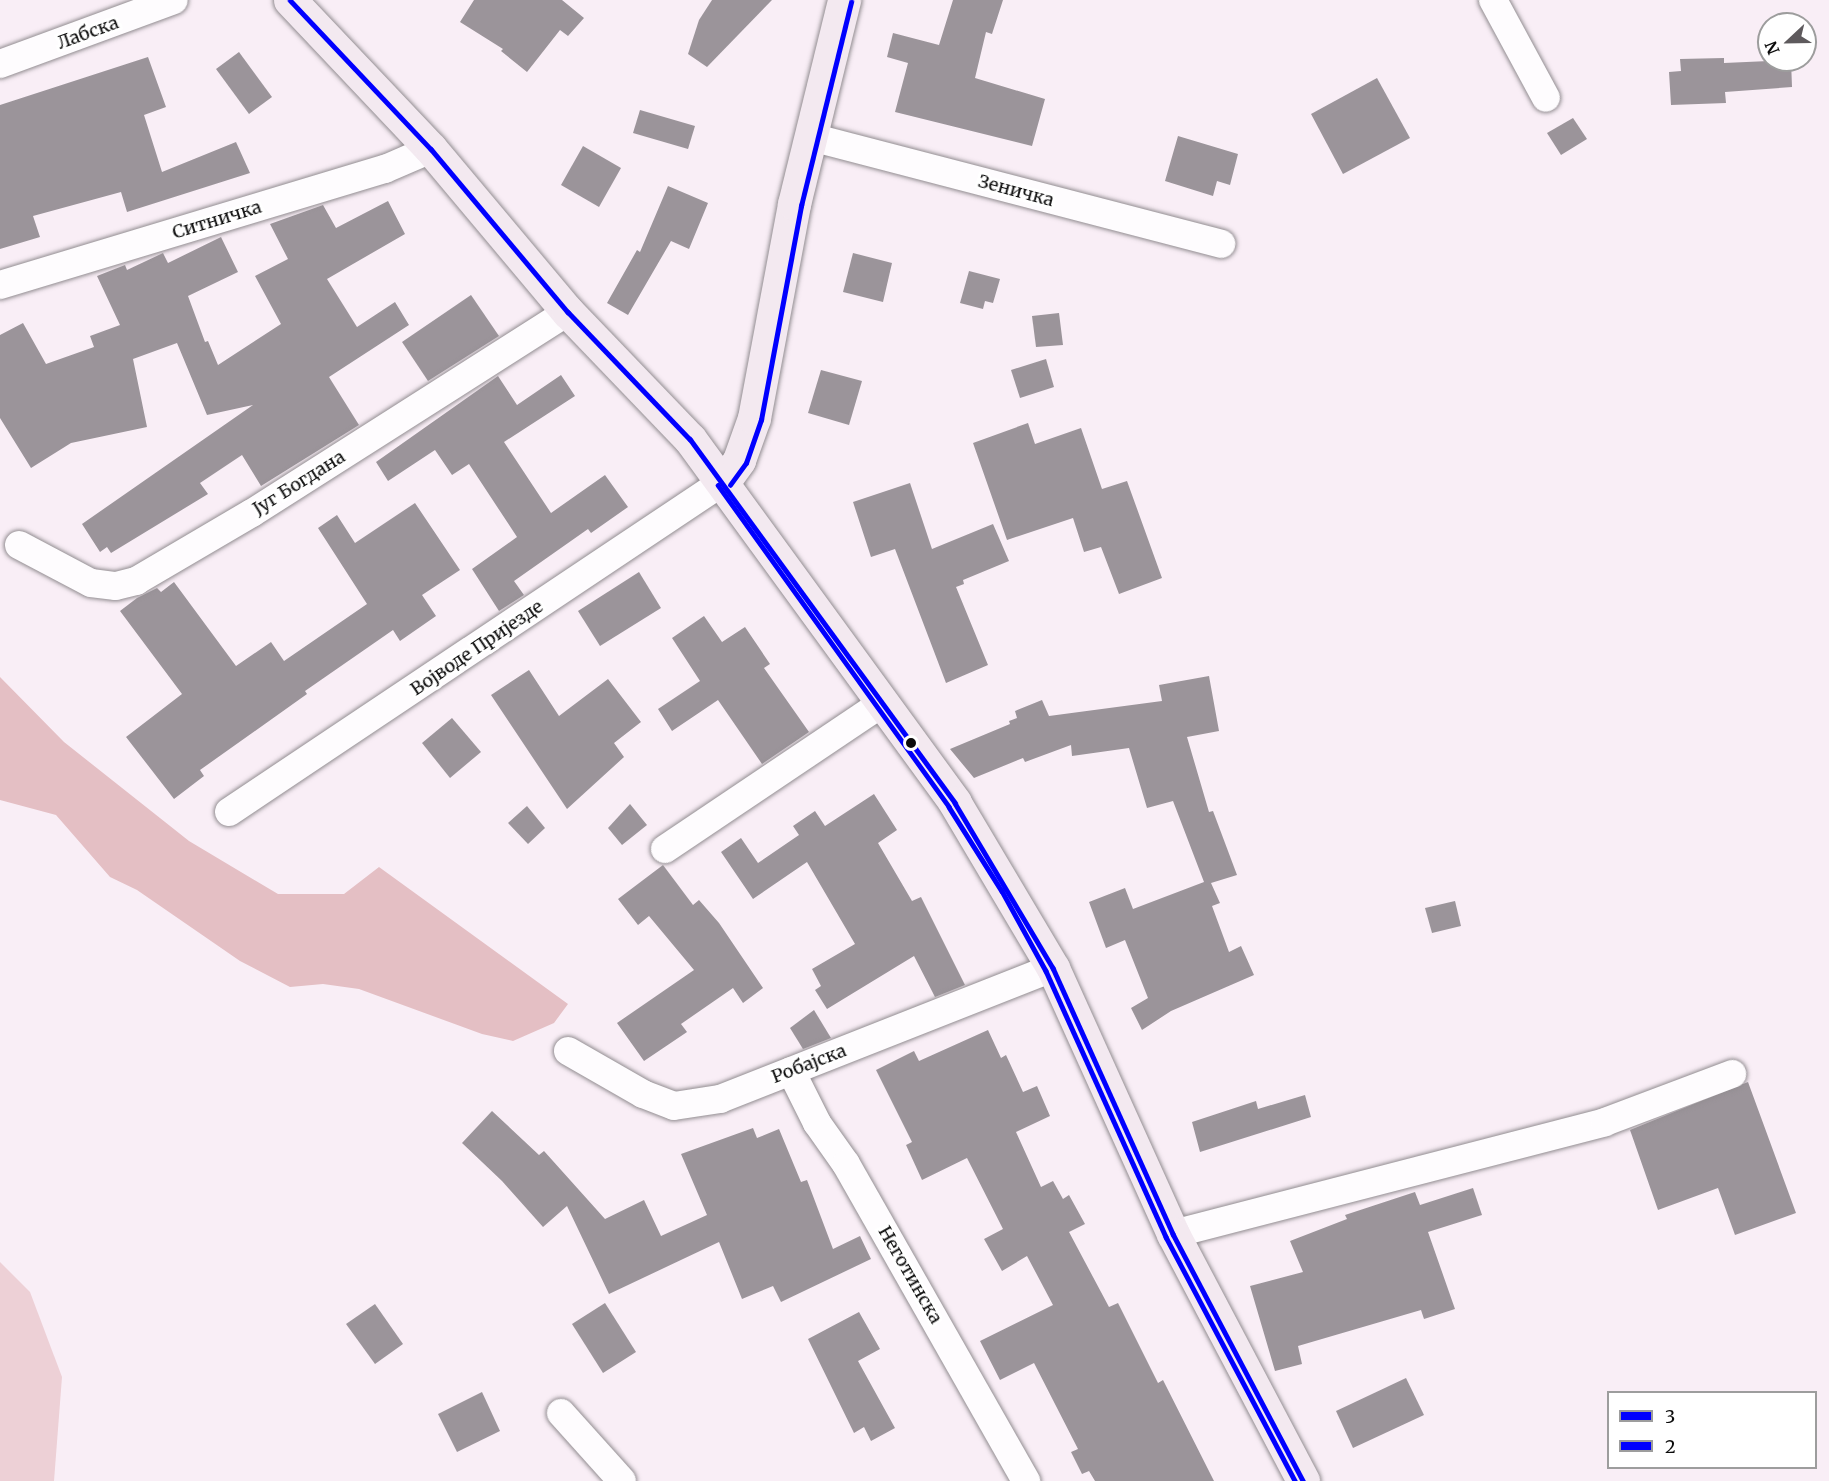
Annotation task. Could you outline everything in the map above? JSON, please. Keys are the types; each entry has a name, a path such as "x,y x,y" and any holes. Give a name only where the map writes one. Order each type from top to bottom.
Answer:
{"main road":[{"path":"290,0 431,149 567,312 682,429 724,481 955,802 1053,968 1173,1234 1303,1481"},
{"path":"724,481 739,460 754,418 794,204 844,0"}],"street":[{"name":"Лабска","path":"0,64 174,0"},
{"path":"1493,0 1546,98"},
{"name":"Зеничка","path":"811,137 1221,244"},
{"name":"Ситничка","path":"0,285 385,169 431,149"},
{"name":"Југ Богдана","path":"19,545 91,583 116,586 136,581 252,513 567,312"},
{"name":"Војводе Пријезде","path":"229,812 724,481"},
{"path":"665,849 882,703"},
{"name":"Робајска","path":"568,1051 643,1094 674,1106 720,1099 1053,968"},
{"name":"Неготинска","path":"791,1071 817,1123 846,1164 1026,1481"},
{"path":"1173,1234 1605,1122 1732,1074"},
{"path":"561,1413 622,1481"}],"shaded area":[{"path":"0,677 64,742 189,841 278,894 344,894 379,867 568,1004 554,1023 513,1041 482,1034 359,989 323,984 290,987 240,961 137,890 110,877 56,815 0,800"},
{"path":"0,1262 30,1292 62,1377 54,1481 0,1481"}],"building":[{"path":"474,0 562,0 584,18 568,36 560,30 527,72 501,51 503,49 460,22"},
{"path":"712,0 772,0 707,67 688,54 699,20"},
{"path":"953,0 1003,0 992,34 986,32 975,78 1045,99 1032,146 895,112 908,63 887,57 893,33 939,45"},
{"path":"239,52 272,97 249,114 216,69"},
{"path":"148,57 166,107 144,115 162,172 236,142 250,173 127,212 121,192 33,216 40,237 0,249 0,105"},
{"path":"1724,58 1724,63 1757,62 1757,72 1791,72 1792,87 1725,92 1726,103 1671,105 1669,72 1681,71 1680,59"},
{"path":"1377,78 1410,138 1343,174 1311,114"},
{"path":"640,110 695,126 688,149 633,133"},
{"path":"1573,118 1587,139 1561,155 1547,133"},
{"path":"1178,136 1238,154 1230,185 1217,181 1213,196 1165,181"},
{"path":"583,146 621,168 599,207 561,185"},
{"path":"668,186 708,203 689,249 671,241 628,315 607,303 637,250 640,252"},
{"path":"388,201 405,234 327,279 357,327 395,302 409,325 329,377 359,425 261,486 242,455 200,483 208,494 111,553 107,547 100,552 82,524 253,405 207,415 177,343 133,359 147,427 71,443 31,468 0,418 0,335 23,323 46,364 94,347 90,336 120,325 97,276 125,265 127,270 163,253 168,263 221,237 238,272 188,296 205,342 208,341 218,365 281,324 255,276 288,259 270,224 323,205 336,228"},
{"path":"853,253 892,263 883,302 843,292"},
{"path":"969,271 1000,279 993,303 985,301 983,309 960,303"},
{"path":"471,295 499,336 428,381 402,342"},
{"path":"1059,313 1063,345 1036,347 1032,316"},
{"path":"1046,359 1054,387 1020,398 1011,370"},
{"path":"821,370 862,381 849,425 808,413"},
{"path":"561,375 575,396 504,442 551,513 605,475 628,507 591,533 588,529 514,581 524,595 499,611 472,569 517,537 469,464 452,475 435,450 388,481 376,462 498,376 517,405"},
{"path":"1028,423 1035,444 1081,428 1102,489 1127,481 1162,578 1119,594 1101,547 1084,552 1073,518 1007,540 973,443"},
{"path":"910,483 932,549 993,524 1009,561 963,580 964,584 956,587 988,665 946,683 895,549 871,557 853,502"},
{"path":"415,503 460,570 422,595 436,616 400,641 393,630 305,691 307,694 200,770 204,776 174,799 126,737 182,694 120,611 137,598 157,588 161,592 174,582 236,666 271,642 284,661 367,604 318,528 337,515 355,543"},
{"path":"639,572 661,608 600,646 578,611"},
{"path":"704,616 722,642 745,627 770,664 764,668 809,732 762,764 718,700 672,731 658,709 700,681 672,638"},
{"path":"529,670 559,716 608,679 641,722 614,743 624,757 567,809 491,695"},
{"path":"1209,676 1219,731 1187,737 1209,812 1213,811 1237,875 1211,883 1220,903 1212,906 1229,952 1241,946 1254,975 1171,1011 1142,1030 1131,1008 1148,998 1125,940 1106,948 1089,902 1125,888 1133,909 1204,882 1173,801 1147,808 1129,748 1072,756 1071,745 1025,762 1023,758 974,778 950,749 1010,724 1009,721 1017,718 1015,711 1042,700 1049,716 1162,701 1159,685"},
{"path":"452,718 481,752 450,778 422,743"},
{"path":"874,794 897,830 878,843 912,901 921,897 965,985 935,997 914,956 827,1009 815,990 821,986 812,969 855,944 807,862 753,899 721,852 741,838 758,863 799,835 793,826 815,811 825,826"},
{"path":"630,804 647,825 622,845 608,828"},
{"path":"527,806 545,828 528,844 508,823"},
{"path":"663,865 693,905 699,900 719,923 763,988 743,1003 733,988 681,1024 687,1032 644,1061 617,1023 694,970 649,916 638,925 618,899"},
{"path":"1455,901 1461,926 1432,933 1425,908"},
{"path":"814,1010 831,1038 803,1049 790,1028"},
{"path":"988,1030 1001,1058 1006,1055 1023,1092 1037,1086 1050,1116 1016,1132 1041,1187 1053,1181 1063,1199 1069,1195 1085,1224 1069,1232 1109,1307 1118,1303 1158,1383 1163,1380 1214,1481 1095,1481 1089,1471 1082,1474 1071,1452 1078,1449 1034,1363 1000,1380 980,1341 1053,1305 1027,1256 1002,1271 984,1239 1003,1229 967,1158 922,1180 906,1145 912,1142 876,1070 914,1051 919,1061"},
{"path":"1748,1082 1796,1213 1735,1235 1718,1188 1658,1210 1630,1130"},
{"path":"1305,1095 1311,1117 1200,1152 1192,1122 1256,1101 1258,1109"},
{"path":"492,1111 539,1155 544,1151 605,1219 644,1200 661,1236 707,1215 681,1154 753,1128 757,1138 779,1129 801,1182 807,1180 833,1249 860,1236 871,1259 781,1302 773,1286 742,1299 719,1242 609,1294 567,1206 543,1227 502,1181 462,1143"},
{"path":"1473,1188 1482,1215 1428,1232 1455,1309 1424,1319 1421,1310 1298,1346 1302,1364 1275,1371 1250,1286 1303,1272 1290,1241 1347,1219 1345,1215 1415,1192 1420,1205"},
{"path":"605,1303 636,1352 603,1373 572,1324"},
{"path":"375,1304 403,1344 375,1364 346,1324"},
{"path":"859,1312 880,1349 858,1361 895,1428 871,1441 864,1427 854,1433 808,1339"},
{"path":"1406,1378 1424,1415 1353,1448 1336,1411"},
{"path":"482,1392 500,1431 457,1452 438,1414"}],"transit line":[{"name":"3","path":"290,0 431,149 568,312 690,439 955,803 1053,968 1173,1234 1303,1481"},
{"name":"2","path":"730,485 746,463 761,420 801,206 851,2"},
{"name":"2","path":"718,485 949,807 1002,891 1046,971 1166,1237 1295,1481"}]}
